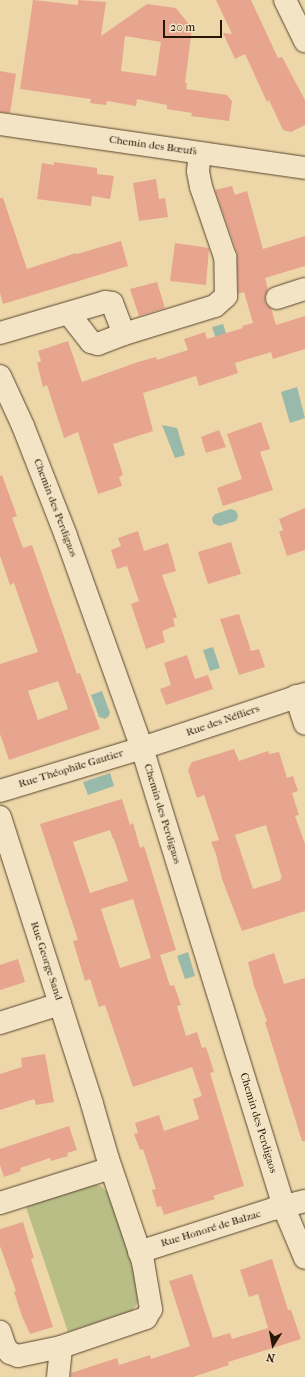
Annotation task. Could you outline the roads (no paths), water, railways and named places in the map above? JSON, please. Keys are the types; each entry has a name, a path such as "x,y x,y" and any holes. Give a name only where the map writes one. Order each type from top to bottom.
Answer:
{"street":[{"path":"285,0 305,41"},
{"name":"Chemin des Bœufs","path":"0,124 305,168"},
{"path":"69,314 91,342 98,344 124,334 215,306 226,296 225,257 200,187 198,171 200,153"},
{"path":"277,298 305,289"},
{"path":"0,333 69,314 105,302 112,303 124,334"},
{"name":"Chemin des Perdigaos","path":"0,376 23,426 66,536 142,748 284,1208 305,1258"},
{"path":"301,695 305,724"},
{"name":"Rue des Néfliers","path":"142,748 301,695"},
{"name":"Rue Théophile Gautier","path":"0,790 142,748"},
{"name":"Rue George Sand","path":"0,817 111,1168"},
{"path":"0,1023 60,1004"},
{"path":"0,1203 111,1168 139,1252 151,1309 146,1318 61,1347 18,1356 10,1353 5,1347 0,1332"},
{"name":"Rue Honoré de Balzac","path":"139,1252 305,1201"},
{"path":"58,1377 61,1347"}]}
